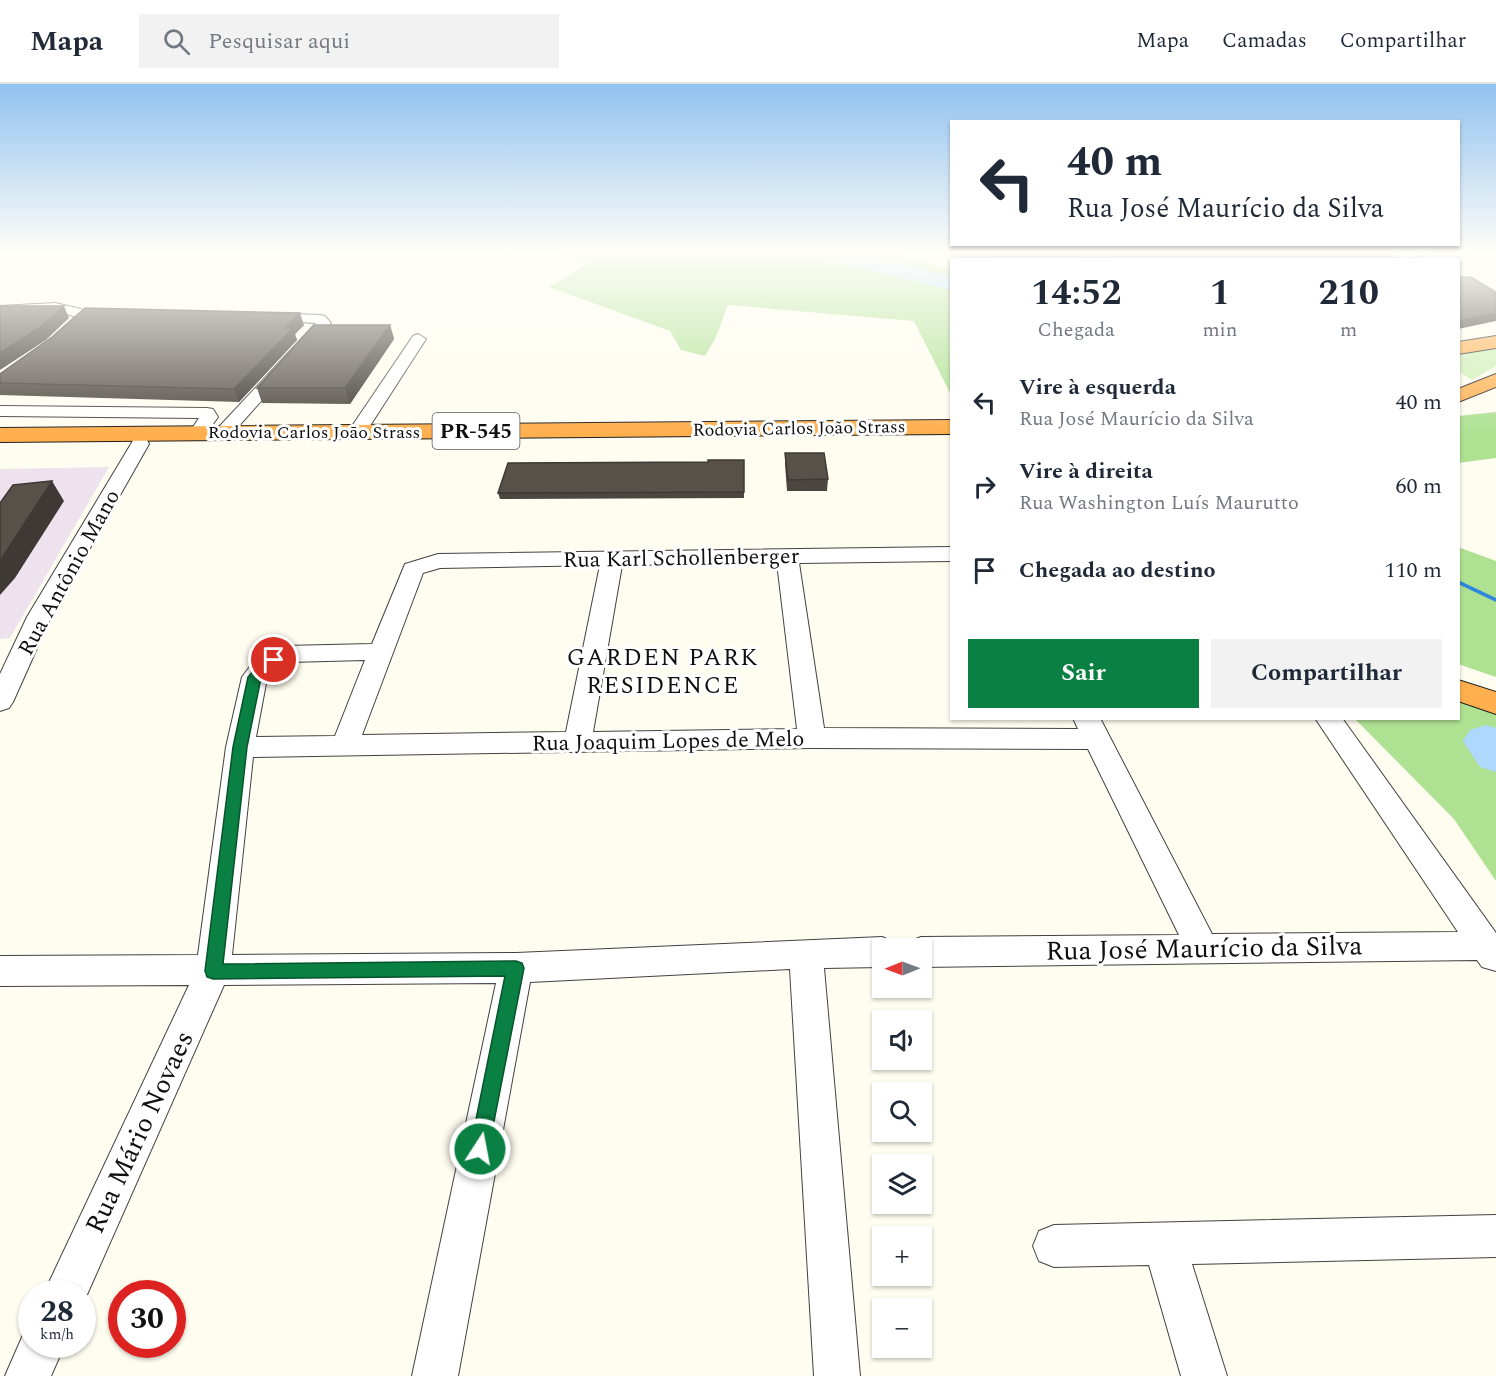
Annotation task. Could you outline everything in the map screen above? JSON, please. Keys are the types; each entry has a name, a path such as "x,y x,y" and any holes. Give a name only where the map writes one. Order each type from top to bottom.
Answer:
{"highway":[{"path":"1460,348 1496,342"},
{"path":"1460,394 1478,389 1496,380"},
{"name":"Rodovia Carlos João Strass","path":"0,435 950,427"},
{"name":"Rodovia Carlos João Strass","path":"0,445 950,437"},
{"path":"1460,676 1496,688"},
{"path":"1460,691 1496,703"}],"street":[{"path":"52,345 86,316 81,313"},
{"path":"223,433 324,323 320,319 252,317"},
{"path":"357,432 418,339"},
{"path":"0,411 207,413 209,417 198,433"},
{"name":"Rua Antônio Mano","path":"0,702 39,617 140,444"},
{"name":"Rua Karl Schollenberger","path":"382,652 413,569 438,561 950,554"},
{"path":"787,556 812,738"},
{"path":"578,741 612,558"},
{"path":"345,745 382,652"},
{"name":"Rua Mário Novaes","path":"72,1280 213,971 240,747 255,677 263,666 284,654 382,652"},
{"path":"1329,720 1491,954"},
{"path":"1091,729 1202,948"},
{"name":"Rua Joaquim Lopes de Melo","path":"240,747 812,738 1091,729"},
{"name":"Rua José Maurício da Silva","path":"932,952 1202,948 1491,954"},
{"path":"0,970 213,971 516,968 872,952"},
{"path":"806,954 837,1376"},
{"path":"435,1376 516,968"},
{"path":"1054,1246 1496,1236"},
{"path":"1164,1244 1204,1376"},
{"path":"28,1376 36,1358"}],"shaded area":[{"path":"109,467 10,638 0,639 0,469"}],"green space":[{"path":"621,313 725,313 715,339 705,356 681,350 670,331"},
{"path":"824,313 950,313 950,393 914,321"},
{"path":"1496,348 1496,366 1472,380 1460,372 1460,353"},
{"path":"1496,412 1496,458 1460,463 1460,416"},
{"path":"1460,548 1496,561 1496,677 1460,665"},
{"path":"1460,700 1496,715 1496,881 1454,819 1356,720 1460,720"}],"building":[{"path":"0,313 56,313 39,328 0,353"},
{"path":"79,313 300,313 285,328 293,328 234,389 0,383 0,374 52,337"},
{"path":"1460,313 1495,313 1460,321"},
{"path":"314,325 390,325 345,388 257,388"},
{"path":"785,453 824,453 828,479 788,480"},
{"path":"708,460 744,460 744,492 498,493 508,463 708,462"},
{"path":"52,481 0,560 0,503 13,485"}],"waterway":[{"path":"1460,583 1496,600"},
{"path":"1486,741 1496,755"}],"district":[{"name":"GARDEN PARK RESIDENCE","path":"663,671"}],"route":[{"path":"274,660 263,666 255,677 240,747 213,971 516,968 480,1149"}]}
